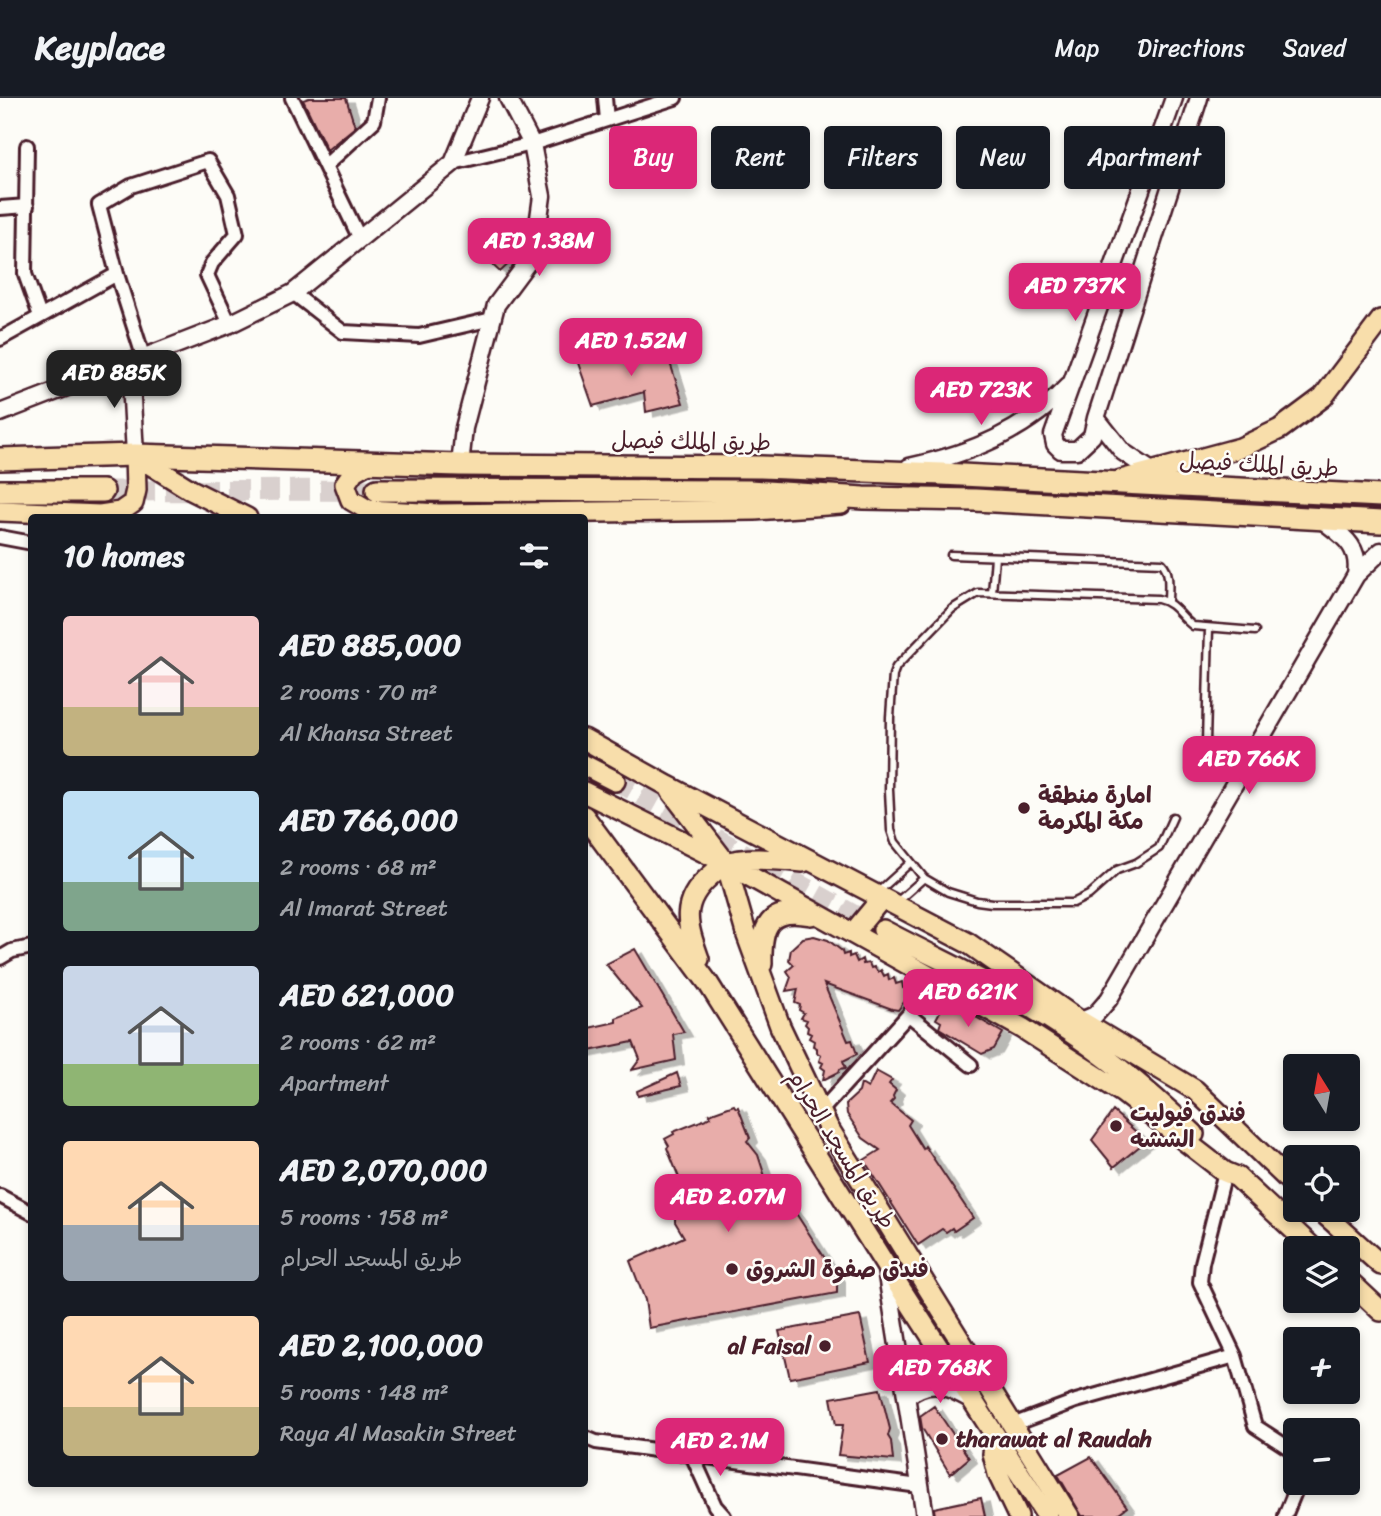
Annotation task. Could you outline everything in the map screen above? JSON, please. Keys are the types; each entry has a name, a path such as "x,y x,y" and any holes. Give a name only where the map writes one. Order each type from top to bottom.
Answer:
{"highway":[{"name":"طريق الملك فيصل","path":"0,459 135,455 460,465 761,467 1381,496"},
{"path":"377,490 749,491 975,500 1380,523"},
{"path":"0,491 103,491"}],"main road":[{"path":"1114,482 1240,449 1280,429 1323,397 1381,320"},
{"path":"107,514 120,512 133,503 136,489 135,455"},
{"path":"135,455 191,490 239,514"},
{"path":"370,463 354,471 345,484 351,500 368,510 413,514"},
{"path":"542,514 755,510 900,499"},
{"path":"0,512 67,514"},
{"path":"0,512 28,519"},
{"path":"588,741 667,786 968,943 1081,1021 1195,1090 1283,1174"},
{"path":"588,767 615,782"},
{"name":"طريق المسجد الحرام","path":"667,786 726,863 746,933 780,1026 821,1111 1004,1430 1047,1516"},
{"path":"588,794 726,863 1022,1028 1123,1093 1231,1175"},
{"name":"طريق المسجد الحرام","path":"588,821 709,983 972,1400 1004,1430 1069,1516"},
{"path":"709,983 687,928 689,904 702,883 726,863 773,859 814,863"},
{"path":"853,933 883,899"},
{"path":"762,976 762,940 771,920 790,911 825,918"},
{"path":"883,930 1030,1006 1076,1037 1157,1099 1231,1175 1300,1236"},
{"path":"1333,1222 1381,1265"},
{"path":"1360,1291 1381,1311"},
{"path":"1004,1430 993,1454 998,1474 1018,1516"}],"street":[{"path":"292,98 360,239"},
{"path":"325,166 374,121 378,98"},
{"path":"453,163 480,98"},
{"path":"460,465 464,428 496,305 534,254 542,196 533,144 508,98"},
{"path":"605,98 607,120"},
{"path":"0,412 230,324 293,293 453,163 533,144 675,98"},
{"path":"1174,98 1076,378 1053,435 1055,444 1061,450 1077,450 1092,436 1199,98"},
{"path":"27,146 25,274 40,316"},
{"path":"135,455 137,361 99,205 131,186 208,161 228,195 237,234 212,262 207,275 230,324"},
{"path":"0,208 27,206"},
{"path":"0,339 117,274"},
{"path":"293,293 343,332 419,336 492,319"},
{"path":"887,472 952,457 988,444 1022,426 1051,404 1076,378"},
{"path":"1096,418 1122,452 1153,472"},
{"path":"1321,519 1352,543 1358,564 1356,575"},
{"path":"0,537 28,542"},
{"path":"1081,1021 1095,1015 1109,999 1356,575 1381,551"},
{"path":"0,958 12,951 28,948"},
{"path":"821,1111 939,981"},
{"path":"1109,999 1106,1023 1110,1039"},
{"path":"909,1015 971,1065"},
{"path":"1231,1175 1202,1263 1200,1282 1234,1356 1255,1426 1283,1444"},
{"path":"0,1196 28,1211"},
{"path":"886,1266 925,1516"},
{"path":"1004,1430 1076,1401 1234,1356"},
{"path":"906,1397 918,1387 935,1384 953,1389 972,1400"},
{"path":"588,1439 596,1442 919,1486"},
{"path":"692,1455 715,1506 724,1516"},
{"path":"1285,1516 1294,1495"}],"lane":[{"path":"951,555 1162,563 1167,573 1168,601"},
{"path":"992,593 995,557"},
{"path":"1173,817 1158,848 1136,863 1117,870 1083,900 1073,903 977,901 948,892 924,878 895,842 889,813 893,675 905,657 918,647 952,609 978,593 1168,601 1193,626 1255,631"},
{"path":"1206,743 1209,628"},
{"path":"883,899 910,863"},
{"path":"883,899 924,878"}],"building":[{"path":"346,98 355,127 327,150 303,100"},
{"path":"508,236 520,245 515,258 500,272 484,257"},
{"path":"665,347 683,403 646,412 644,392 593,406 578,363 587,351 594,350 597,353 622,350 626,357"},
{"path":"814,936 828,940 842,951 843,955 854,955 857,962 862,959 863,964 869,963 871,968 874,967 878,972 881,970 884,976 888,974 889,980 894,978 896,984 902,982 903,988 918,984 898,1010 824,984 848,1041 852,1040 857,1054 843,1061 846,1068 823,1080 825,1070 821,1067 823,1063 819,1061 821,1055 813,1046 814,1041 809,1038 811,1034 807,1032 807,1020 801,1018 804,1013 799,1010 800,1005 795,1003 798,989 786,991 791,977 787,971 794,965 789,960 791,949 803,938"},
{"path":"635,949 684,1032 673,1034 676,1060 632,1070 640,1059 633,1042 588,1051 588,1028 616,1022 616,1018 642,1008 606,964"},
{"path":"945,1002 1003,1033 994,1049 982,1054 939,1028 941,1022 936,1019"},
{"path":"876,1071 892,1080 889,1084 896,1090 890,1103 911,1120 908,1125 923,1149 925,1146 973,1218 954,1231 952,1228 946,1232 942,1229 918,1245 864,1160 880,1150 863,1138 847,1114 846,1104 859,1092 861,1084 868,1088"},
{"path":"677,1073 681,1086 638,1096 637,1091"},
{"name":"فندق صفوة الشروق","path":"734,1105 738,1107 750,1138 747,1141 758,1155 772,1198 788,1201 837,1277 837,1293 649,1328 645,1300 630,1261 684,1237 675,1222 675,1215 678,1214 674,1205 677,1202 671,1190 682,1185 665,1139 674,1134 673,1132 711,1117 709,1114"},
{"name":"فندق فيوليت الششه","path":"1113,1111 1146,1141 1114,1167 1092,1140"},
{"name":"al Faisal","path":"860,1316 870,1362 790,1378 779,1331"},
{"path":"880,1389 890,1429 888,1436 893,1460 838,1455 843,1425 836,1425 831,1398"},
{"name":"tharawat al Raudah","path":"934,1406 969,1458 950,1474 922,1428 920,1416"},
{"path":"1091,1457 1127,1507 1115,1516 1082,1516 1058,1475"},
{"path":"981,1498 985,1516 935,1516 934,1508"}],"tunnel":[{"path":"103,491 377,490"},
{"path":"615,781 877,927"}],"place":[{"name":"امارة منطقة مكة المكرمة","path":"1024,808"},
{"name":"فندق فيوليت الششه","path":"1116,1126"},
{"name":"فندق صفوة الشروق","path":"732,1269"},
{"name":"al Faisal","path":"825,1346"},
{"name":"tharawat al Raudah","path":"942,1439"}]}
